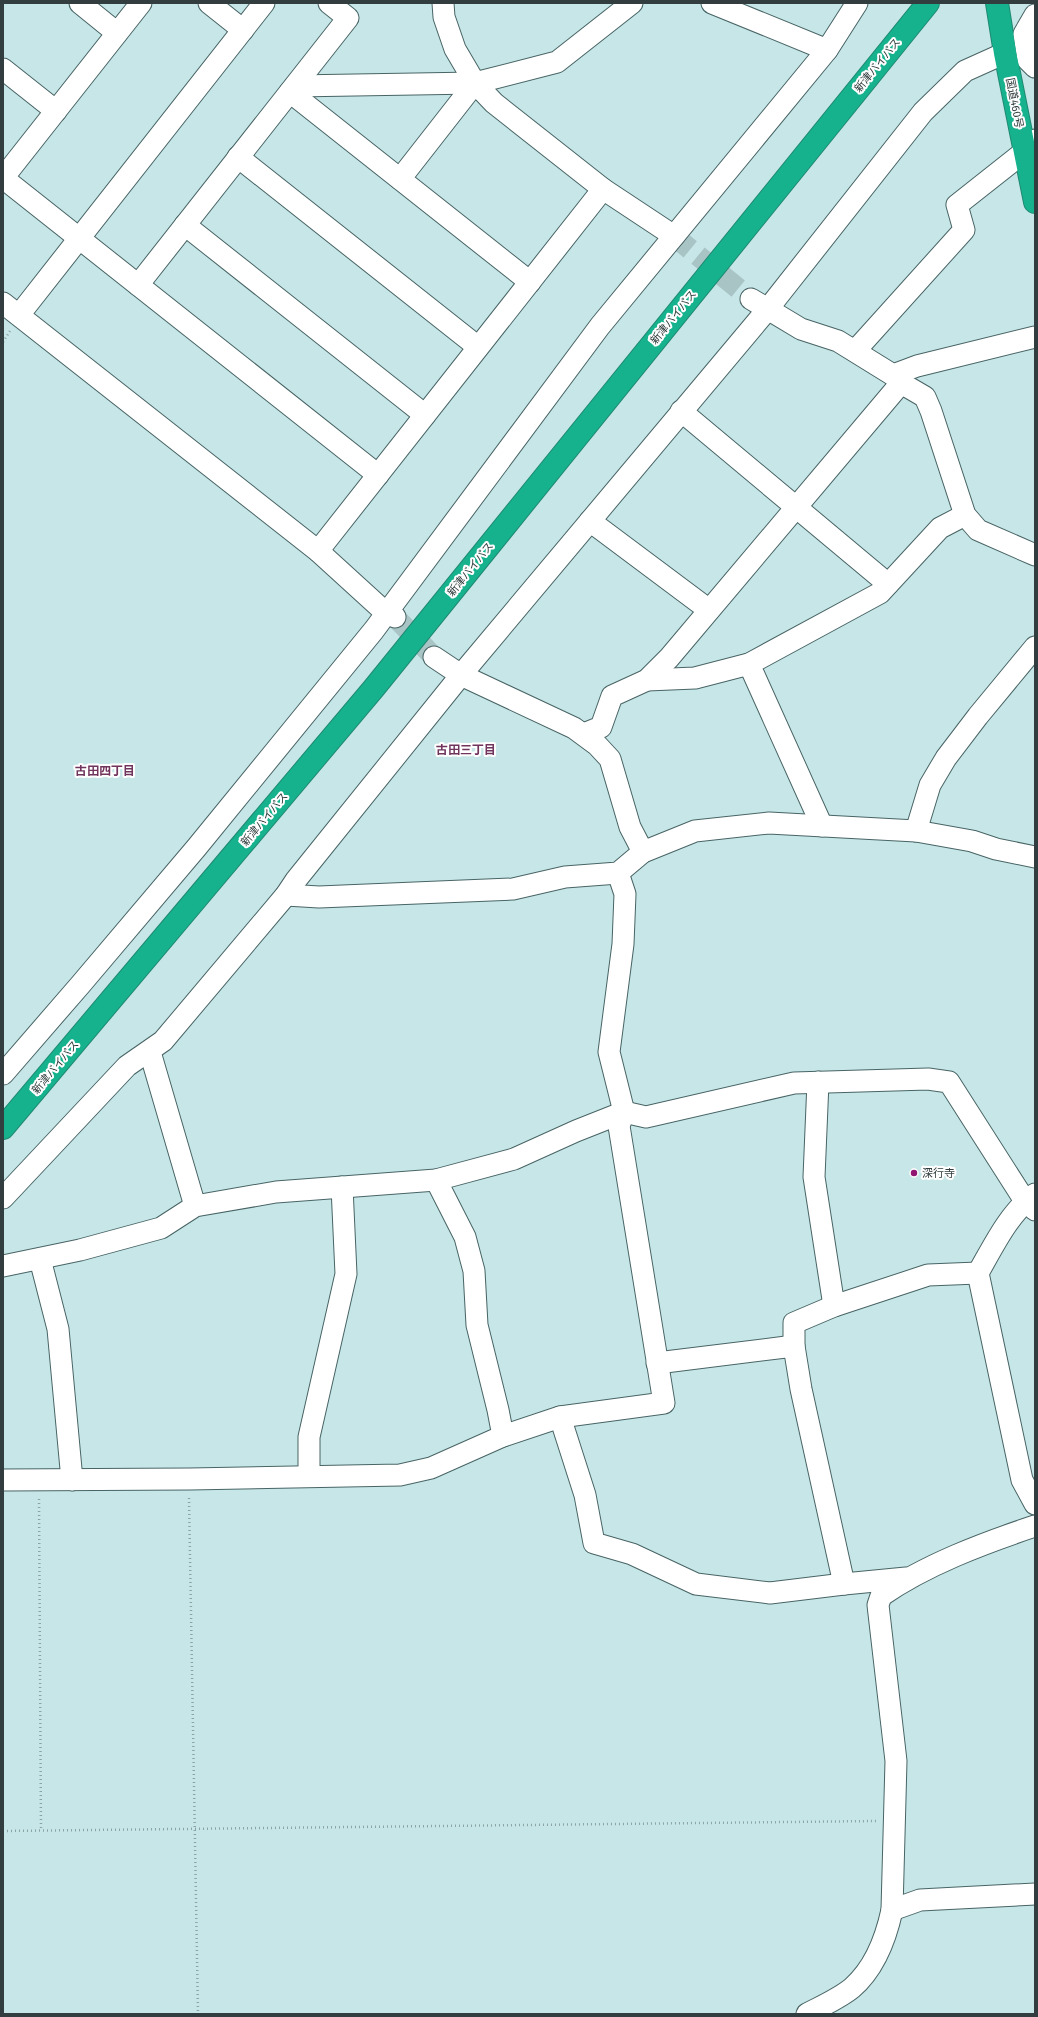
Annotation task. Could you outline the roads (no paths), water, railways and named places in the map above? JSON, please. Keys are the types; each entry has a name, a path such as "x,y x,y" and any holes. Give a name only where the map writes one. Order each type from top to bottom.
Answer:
{"highway":[{"name":"新津バイパス","path":"3,1128 374,688 928,3"},
{"name":"国道460号","path":"997,3 1005,53 1030,146 1035,202"}],"street":[{"path":"80,3 117,33"},
{"path":"141,3 3,178 378,475"},
{"path":"209,3 243,30"},
{"path":"264,3 79,238 11,309 318,551 390,615"},
{"path":"138,285 348,18 329,3"},
{"path":"443,3 444,17 455,49 475,83 494,103 602,190 674,236"},
{"path":"292,89 475,83 557,62 632,3"},
{"path":"712,3 827,50"},
{"path":"3,1074 82,984 374,630 390,615 600,326 827,50 857,3"},
{"path":"1035,15 1024,34 1028,60 1035,67"},
{"path":"3,1198 127,1066 150,1052 163,1041 286,895 296,880 461,674 681,411 759,304 923,112 965,71 1005,53"},
{"path":"3,69 56,111"},
{"path":"400,179 475,83"},
{"path":"292,89 400,179 530,282"},
{"path":"855,351 964,230 956,205 1030,146"},
{"path":"238,157 478,347"},
{"path":"318,551 602,190"},
{"path":"185,225 425,415"},
{"path":"759,304 801,329 838,341 924,398 931,411 965,515 978,530 1035,555"},
{"path":"647,680 709,610 795,508 897,379 917,366 1035,337"},
{"path":"681,411 795,508 888,584"},
{"path":"584,734 601,727 612,696 647,680 695,678 749,664 880,593 940,528 965,515"},
{"path":"590,521 709,610"},
{"path":"916,831 930,785 946,758 978,716 1035,648"},
{"path":"434,657 461,674 584,734 598,745 610,760 630,827 643,852"},
{"path":"749,664 822,826"},
{"path":"286,895 318,897 513,889 565,877 618,873 643,852 695,832 769,823 916,831 972,841 996,849 1035,857"},
{"path":"3,1480 190,1479 400,1475 431,1468 503,1436 560,1417 664,1403 619,1126 624,1112 609,1052 623,944 625,894 618,873"},
{"path":"150,1052 195,1206"},
{"path":"3,1266 80,1250 161,1228 195,1206 276,1192 436,1180 514,1158 624,1112 646,1117 794,1083 928,1079 948,1082 1032,1202 1002,1231 978,1273 1022,1480 1035,1504"},
{"path":"818,1082 814,1177 834,1306"},
{"path":"436,1180 465,1237 474,1271 476,1325 498,1410 503,1436"},
{"path":"309,1476 309,1437 346,1274 342,1187"},
{"path":"40,1259 58,1329 72,1480"},
{"path":"844,1584 801,1389 794,1346 794,1323 834,1306 928,1275 978,1273"},
{"path":"657,1363 794,1346"},
{"path":"560,1417 585,1495 594,1543 632,1554 696,1584 770,1593 911,1578"},
{"path":"808,2014 852,1988 872,1966 889,1924 892,1910 896,1761 878,1605 881,1596 911,1578 978,1545 1035,1526"},
{"path":"892,1910 920,1900 1035,1894"}],"tunnel":[{"path":"674,236 751,299"},
{"path":"395,617 434,657"}],"place":[{"name":"深行寺","path":"914,1173"}],"district":[{"name":"古田三丁目","path":"466,750"},
{"name":"古田四丁目","path":"105,771"}]}
